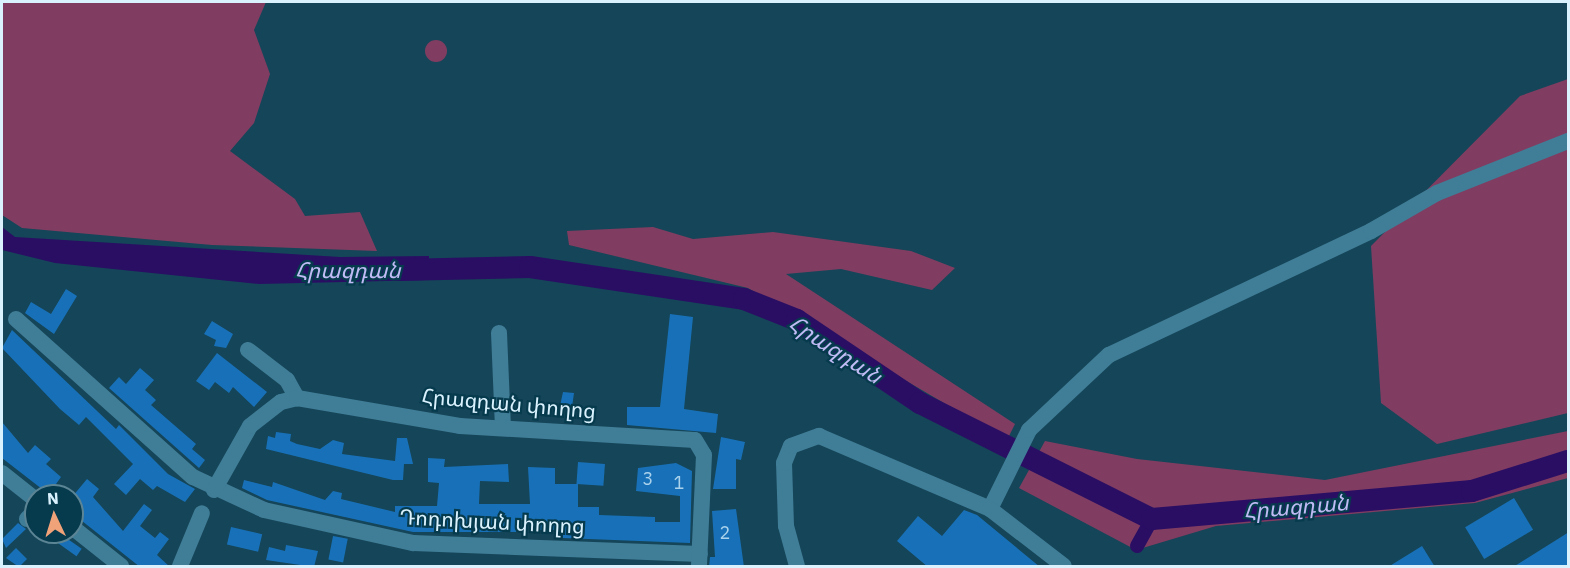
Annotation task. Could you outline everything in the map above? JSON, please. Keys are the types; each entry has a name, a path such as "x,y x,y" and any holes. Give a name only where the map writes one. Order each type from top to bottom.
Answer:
{"street":[{"path":"990,509 1029,430 1109,355 1371,231 1437,193 1569,141"},
{"name":"Դոդոխյան փողոց","path":"16,319 209,491 264,510 413,543 700,560"},
{"path":"499,333 503,428"},
{"path":"209,491 250,426 280,402 297,398 287,380 248,350"},
{"name":"Հրազդան փողոց","path":"297,398 503,428 695,440 704,455 700,560"},
{"path":"797,567 782,487 791,446 805,438 841,442 990,509 1064,567"},
{"path":"2,473 22,488"},
{"path":"2,480 22,488"},
{"path":"180,567 201,513"},
{"path":"84,537 122,567"}],"shaded area":[{"path":"2,2 266,2 254,30 270,74 254,123 230,151 295,199 305,216 360,212 377,251 212,245 22,228 2,215"},
{"path":"432,40 440,40 447,47 447,55 440,62 432,62 425,55 425,47"},
{"path":"1568,79 1568,413 1437,444 1381,403 1371,246 1520,96"},
{"path":"653,227 693,239 773,232 911,251 955,268 932,290 841,269 786,274 1015,424 1007,440 748,288 569,245 567,231"},
{"path":"1568,431 1568,478 1475,503 1216,526 1136,550 1019,488 1045,441 1137,459 1325,480"}],"water":[{"path":"2,227 15,237 340,257 429,256 428,280 259,284 55,263 2,250"}],"building":[{"path":"66,289 77,296 54,334 25,313 31,302 51,314"},
{"path":"670,314 693,317 684,409 718,414 716,433 627,425 627,407 660,407"},
{"path":"212,321 233,334 226,348 214,346 216,340 204,334"},
{"path":"12,330 116,429 119,425 168,474 195,489 185,502 157,486 153,490 140,479 126,495 114,484 133,464 86,417 79,425 60,409 2,348"},
{"path":"217,353 267,392 254,407 233,387 229,393 215,382 209,390 196,381"},
{"path":"140,368 154,380 145,390 156,400 151,405 196,444 192,449 205,460 199,468 109,388 119,377 126,384"},
{"path":"563,392 574,393 572,407 560,406"},
{"path":"2,422 28,453 35,445 51,459 46,464 61,477 56,484 36,484 2,458"},
{"path":"276,432 291,434 290,441 297,444 320,449 333,440 344,443 342,454 395,461 397,438 407,438 413,464 404,464 403,480 393,480 266,449 268,436 275,438"},
{"path":"721,437 745,442 741,460 736,459 736,489 713,489"},
{"path":"428,458 445,459 444,467 508,464 509,482 480,481 479,504 530,504 528,467 555,468 555,484 578,484 578,507 599,507 599,515 655,517 655,522 680,522 680,496 636,491 638,468 676,463 692,471 690,543 563,538 563,530 540,530 539,519 517,520 516,532 413,532 267,500 242,488 244,480 272,487 273,482 325,500 333,491 342,493 341,499 395,512 395,506 437,506 439,483 428,482"},
{"path":"578,462 605,464 603,486 576,484"},
{"path":"87,479 99,489 93,497 123,531 144,504 152,510 140,526 155,538 160,532 169,539 157,555 170,567 140,567 84,523 83,484"},
{"path":"1514,498 1533,530 1484,559 1465,527"},
{"path":"736,509 744,567 709,567 710,557 715,557 712,511"},
{"path":"964,510 977,515 1040,567 928,567 897,541 918,516 942,536"},
{"path":"18,523 24,528 24,531 6,548 2,539"},
{"path":"231,527 262,534 258,552 227,545"},
{"path":"1569,532 1569,567 1513,567"},
{"path":"333,536 348,539 343,562 328,560"},
{"path":"59,544 75,544 82,549 76,556"},
{"path":"286,545 318,551 314,567 266,560 269,547 285,551"},
{"path":"1422,546 1435,567 1388,567"},
{"path":"16,548 27,559 19,567 6,558"}],"waterway":[{"name":"Հրազդան","path":"399,270 530,267 744,299 797,320 920,403 1152,519 1472,491 1568,461"},
{"path":"1137,546 1152,519"}]}
